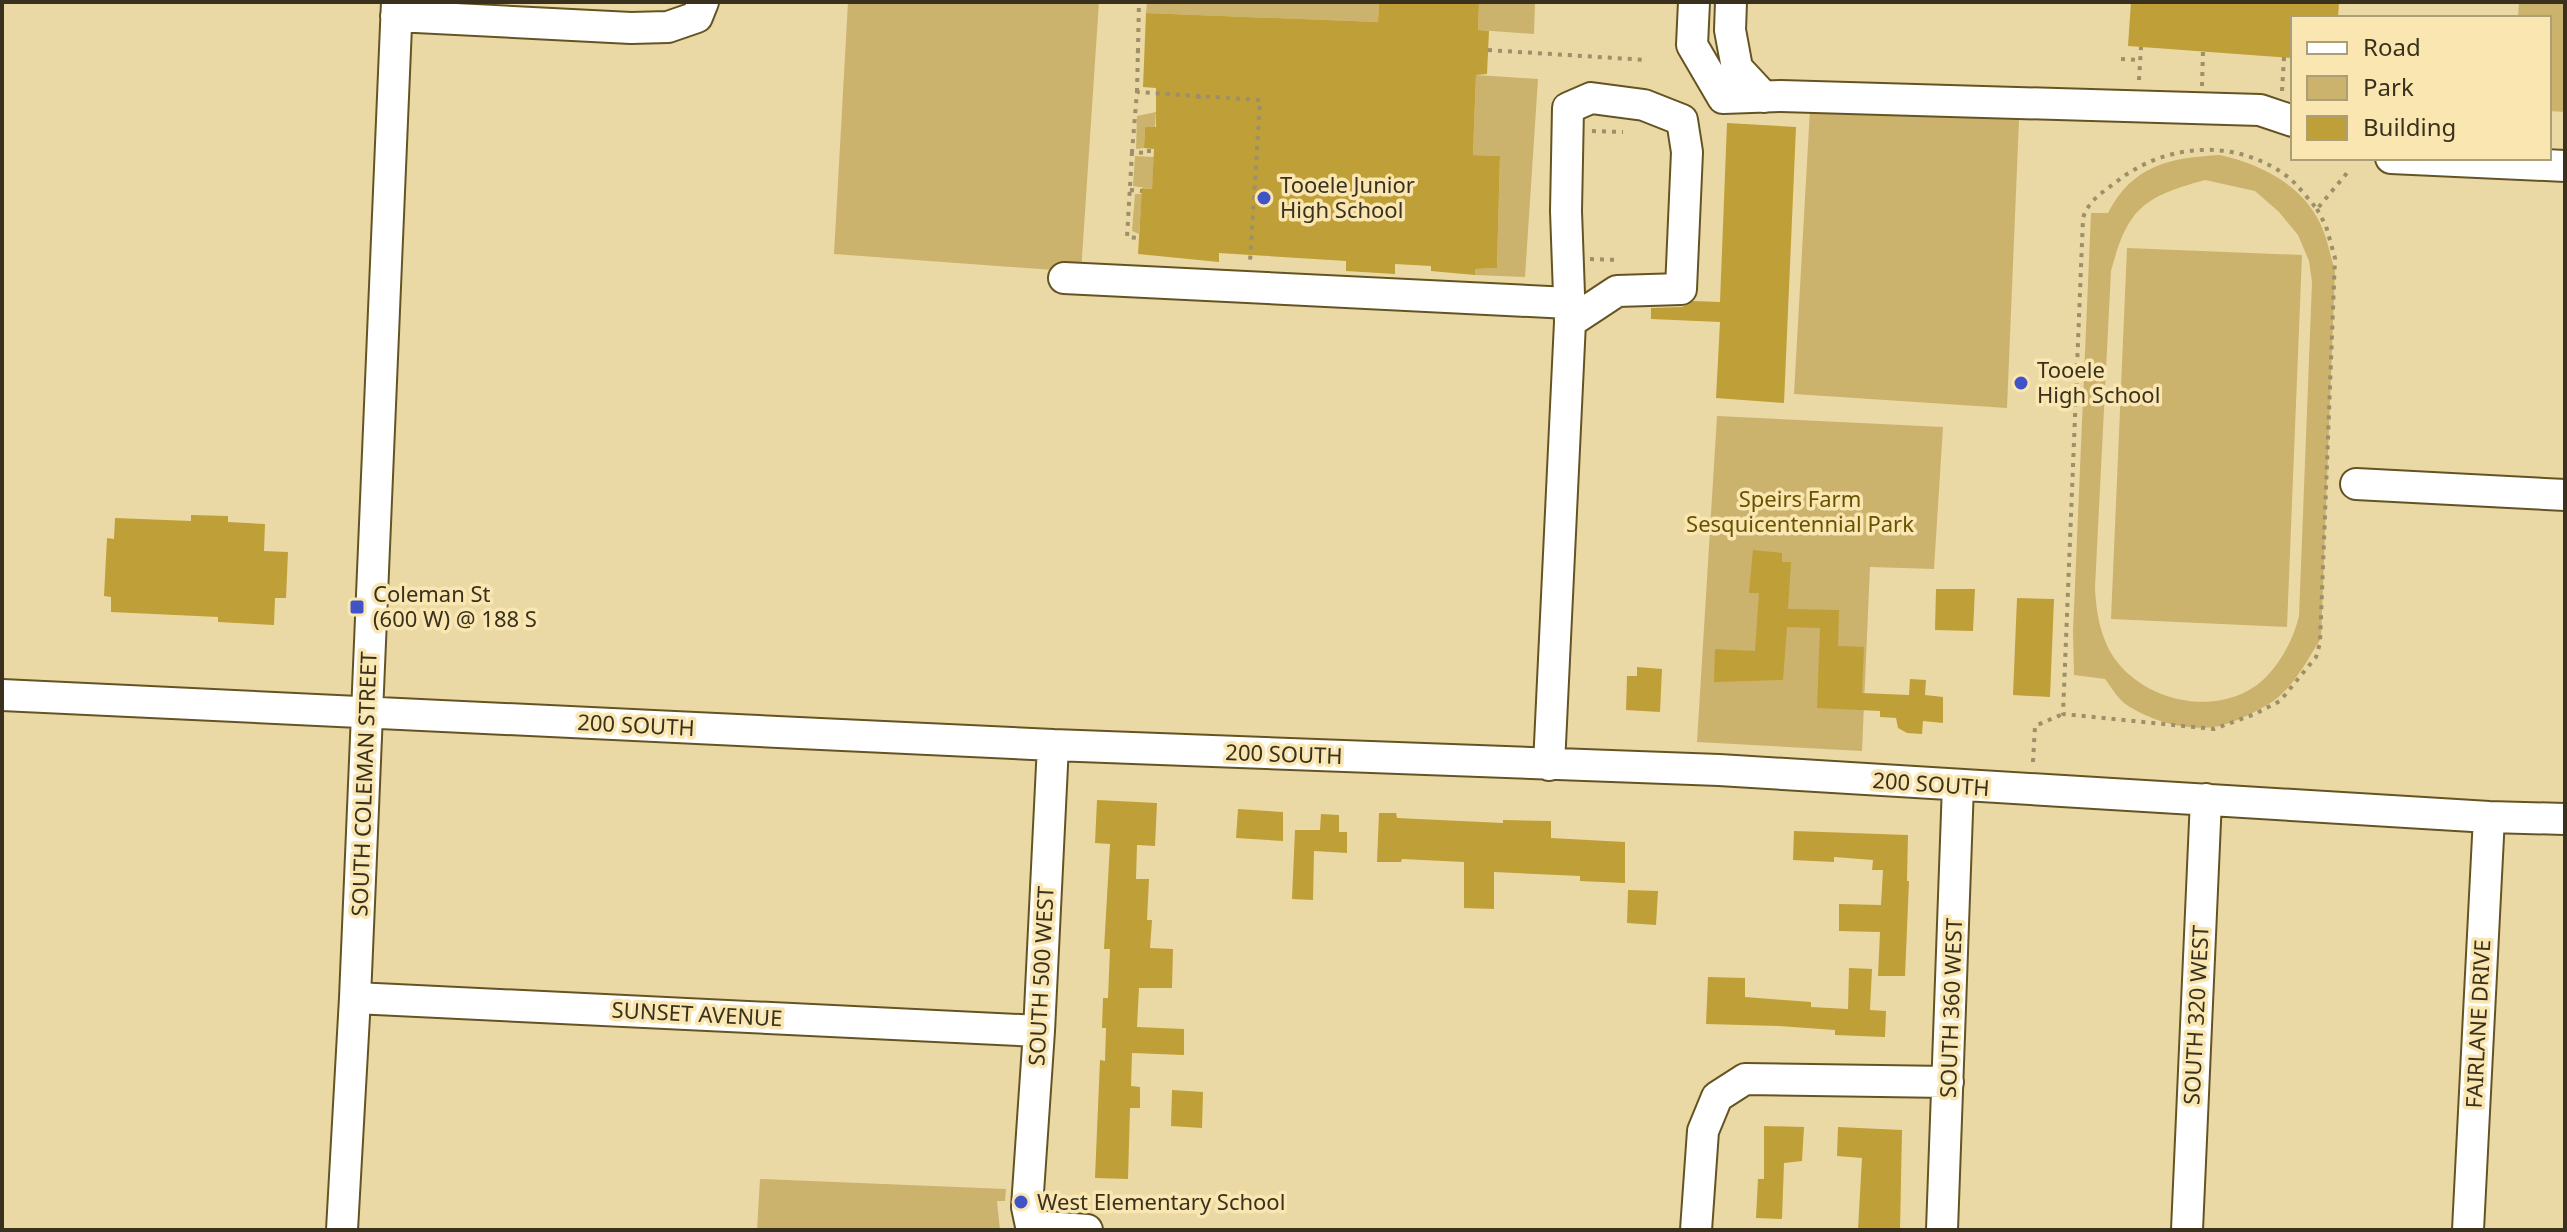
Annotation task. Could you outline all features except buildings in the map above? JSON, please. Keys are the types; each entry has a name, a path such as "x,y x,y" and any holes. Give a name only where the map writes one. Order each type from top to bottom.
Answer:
{"street":[{"path":"396,9 631,28 668,27 697,17 703,2"},
{"path":"1694,2 1692,45 1723,98 2260,110 2291,120"},
{"path":"1731,2 1730,30 1737,68 1764,97"},
{"name":"SOUTH COLEMAN STREET","path":"342,1230 355,998 396,9"},
{"path":"1064,278 1570,312 1617,291 1681,289 1687,152 1682,120 1644,105 1591,98 1568,108 1566,211 1570,312 1549,765"},
{"path":"2434,160 2565,166"},
{"path":"2356,484 2565,495"},
{"name":"200 SOUTH","path":"2,695 1053,745 1719,770 2565,819"},
{"name":"SOUTH 500 WEST","path":"1030,1221 1053,745"},
{"name":"SOUTH 360 WEST","path":"1942,1230 1958,785"},
{"name":"SOUTH 320 WEST","path":"2187,1230 2206,799"},
{"name":"FAIRLANE DRIVE","path":"2468,1230 2489,817"},
{"name":"SUNSET AVENUE","path":"355,998 1039,1031"},
{"path":"1696,1230 1703,1131 1717,1097 1745,1079 1948,1082"},
{"path":"1030,1221 1087,1230"}],"path":[{"path":"1139,2 1137,92 1127,237 1139,238"},
{"path":"2139,87 2141,47"},
{"path":"1488,50 1646,60"},
{"path":"1136,51 1145,52"},
{"path":"2202,88 2203,51"},
{"path":"2282,93 2284,57"},
{"path":"2121,59 2140,60"},
{"path":"1137,92 1260,100 1250,262"},
{"path":"1589,131 1623,132"},
{"path":"1132,152 1149,153 1149,149"},
{"path":"2033,762 2035,726 2063,714 2214,729 2280,701 2316,657 2320,643 2335,258 2326,226 2317,209 2289,178 2263,161 2220,149 2185,150 2150,160 2087,205 2083,218 2063,714"},
{"path":"2317,209 2347,173"},
{"path":"1130,190 1142,191"},
{"path":"1584,259 1618,260"}],"green space":[{"path":"848,2 1099,2 1081,272 834,254"},
{"path":"1147,2 1379,2 1378,22 1146,13"},
{"path":"1479,2 1535,2 1534,34 1478,30"},
{"path":"2519,2 2565,2 2565,112 2551,111 2551,16 2518,16"},
{"path":"1476,75 1538,79 1525,277 1475,275 1475,269 1497,268 1500,156 1473,155"},
{"path":"1810,109 2019,120 2007,408 1794,394"},
{"path":"1156,112 1155,127 1145,127 1144,148 1136,149 1137,116"},
{"path":"2220,155 2264,170 2302,197 2320,223 2335,271 2321,638 2295,678 2276,699 2237,720 2203,728 2179,726 2155,719 2124,703 2105,679 2074,675 2073,631 2091,213 2108,213 2129,184 2154,167 2184,159","holes":["2205,180 2255,191 2279,212 2298,235 2309,261 2312,282 2299,616 2286,651 2263,680 2246,692 2228,699 2188,701 2149,688 2132,677 2112,655 2098,617 2095,587 2111,271 2132,219 2152,200"]},
{"path":"1135,156 1154,157 1152,189 1133,186"},
{"path":"1135,194 1142,194 1139,234 1132,231"},
{"path":"2127,248 2302,255 2287,627 2111,619"},
{"name":"Speirs Farm Sesquicentennial Park","path":"1717,416 1943,427 1934,569 1870,567 1862,751 1697,742"},
{"path":"760,1179 1006,1189 1005,1201 997,1201 1000,1230 757,1230"}],"place":[{"name":"Tooele Junior High School","path":"1264,198"},
{"name":"Tooele High School","path":"2021,383"},
{"name":"Coleman St (600 W) @ 188 S","path":"357,607"},
{"name":"West Elementary School","path":"1021,1202"}]}
